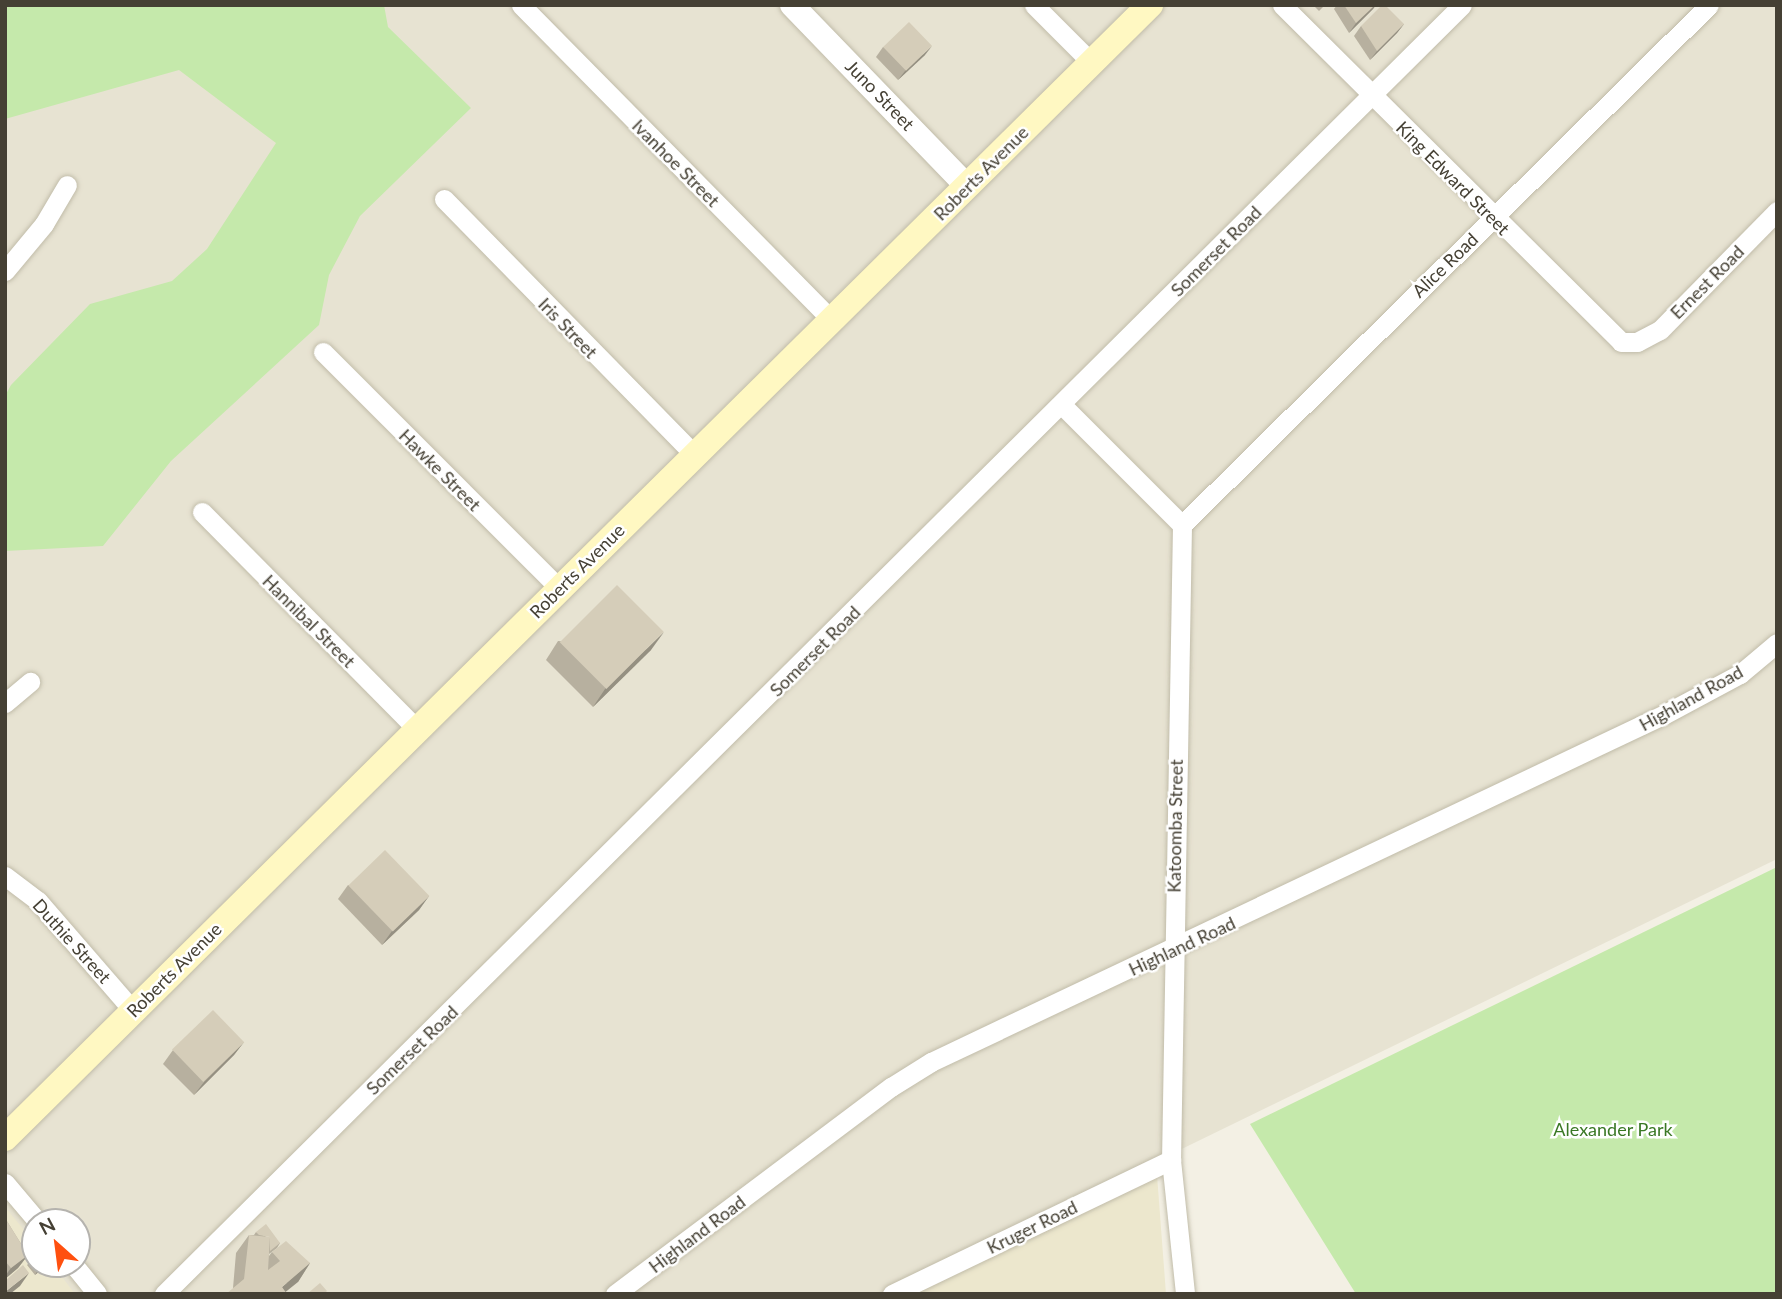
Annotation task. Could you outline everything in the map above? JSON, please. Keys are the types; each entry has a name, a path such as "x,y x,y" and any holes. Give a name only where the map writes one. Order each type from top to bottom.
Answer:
{"main road":[{"name":"Roberts Avenue","path":"5,1138 1150,5"}],"street":[{"name":"Ivanhoe Street","path":"521,5 832,320"},
{"name":"Juno Street","path":"792,5 967,186"},
{"path":"1034,5 1092,63"},
{"name":"King Edward Street","path":"1282,5 1612,335 1630,343"},
{"name":"Somerset Road","path":"164,1294 1063,406 1462,5"},
{"name":"Alice Road","path":"1182,525 1709,5"},
{"path":"5,271 44,224 67,185"},
{"name":"Iris Street","path":"444,199 695,455"},
{"name":"Ernest Road","path":"1630,343 1660,330 1777,211"},
{"name":"Hawke Street","path":"323,352 559,588"},
{"path":"1063,406 1182,525"},
{"name":"Hannibal Street","path":"202,512 417,729"},
{"name":"Katoomba Street","path":"1182,525 1171,1160 1185,1294"},
{"name":"Highland Road","path":"615,1294 910,1074 1710,691 1777,643"},
{"path":"5,703 30,682"},
{"name":"Duthie Street","path":"5,876 38,901 134,1012"},
{"name":"Kruger Road","path":"892,1294 1171,1160"},
{"path":"5,1183 26,1208"},
{"path":"84,1278 97,1294"}],"shaded area":[{"path":"5,5 1777,5 1777,859 884,1294 5,1294"},
{"path":"1157,1175 1166,1294 896,1294"},
{"path":"5,1207 21,1226 21,1278 63,1278 75,1294 5,1294"}],"green space":[{"path":"5,5 384,5 388,27 471,108 360,216 329,275 319,325 171,461 103,546 5,551 5,396 11,385 90,304 172,281 207,249 276,143 179,70 5,119"},
{"name":"Alexander Park","path":"1777,867 1777,1294 1356,1294 1250,1124"}],"building":[{"path":"1344,5 1375,5 1356,23"},
{"path":"1382,5 1404,24 1377,51 1361,26"},
{"path":"909,22 932,46 906,71 883,47"},
{"path":"617,585 664,632 606,689 560,642"},
{"path":"385,850 429,896 393,931 348,885"},
{"path":"213,1010 244,1042 203,1082 172,1050"},
{"path":"5,1218 21,1244 21,1260 11,1268 5,1261"},
{"path":"266,1224 280,1243 270,1251 270,1237 256,1232"},
{"path":"249,1235 270,1237 268,1270 280,1261 272,1252 286,1241 310,1263 282,1287 287,1294 226,1294 244,1279"},
{"path":"21,1267 23,1278 5,1292 5,1281"},
{"path":"320,1283 327,1291 324,1294 307,1294"}]}
